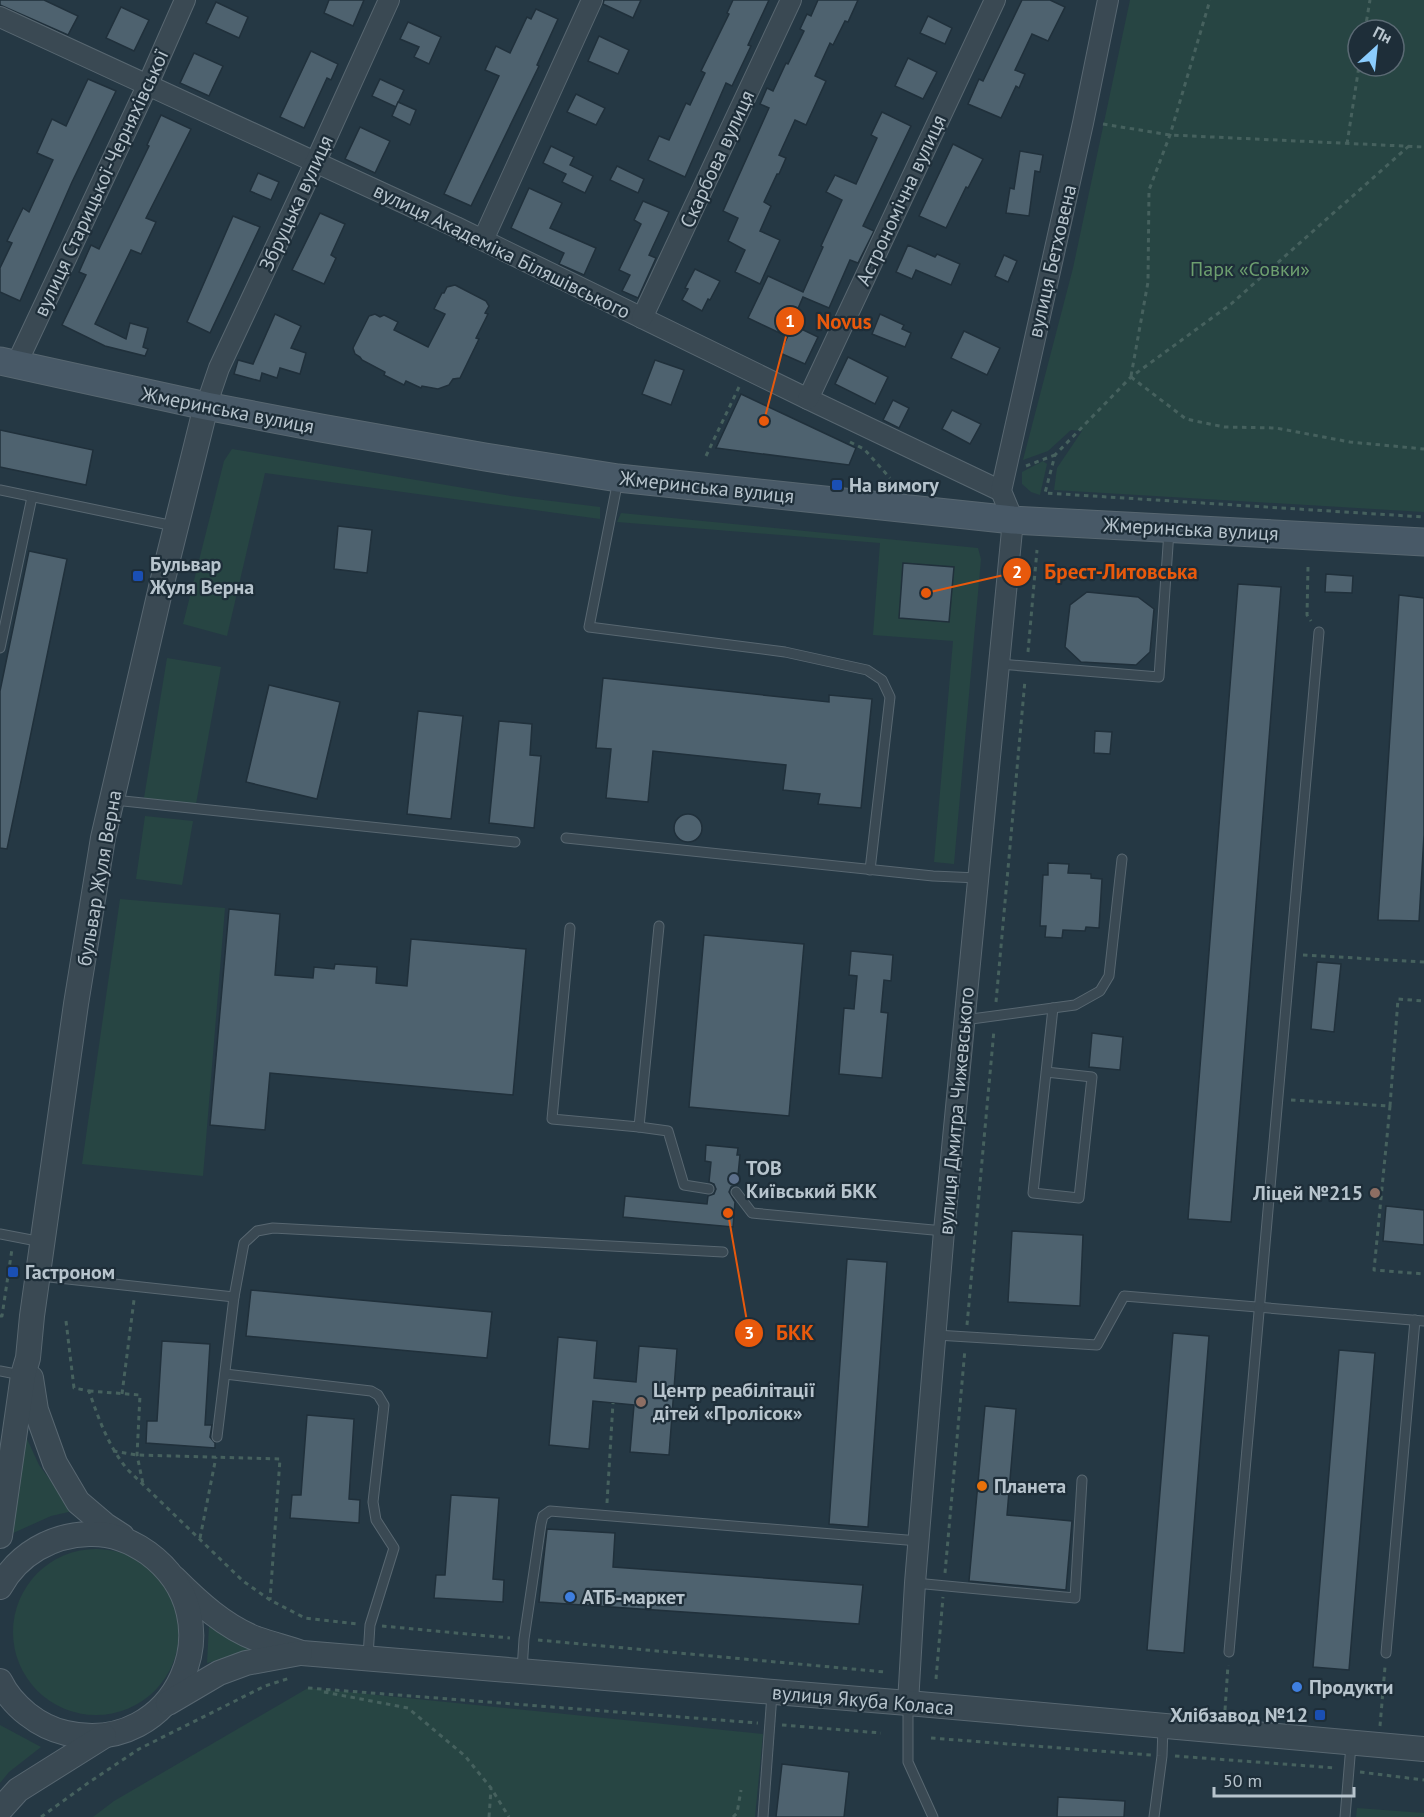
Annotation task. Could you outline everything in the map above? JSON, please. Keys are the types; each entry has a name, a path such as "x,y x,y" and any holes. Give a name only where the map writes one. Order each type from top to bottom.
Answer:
{"main road":[{"name":"Жмеринська вулиця","path":"8,363 206,406 474,455 618,478 1013,519 1424,542"}],"street":[{"name":"вулиця Старицької-Черняхівської","path":"8,363 148,84 185,0"},
{"name":"Збруцька вулиця","path":"206,406 219,368 388,0"},
{"path":"483,240 592,0"},
{"name":"Скарбова вулиця","path":"642,318 791,0"},
{"name":"Астрономічна вулиця","path":"808,399 995,0"},
{"name":"вулиця Бетховена","path":"1001,491 1108,0"},
{"name":"вулиця Академіка Біляшівського","path":"0,17 483,240 1001,491"},
{"name":"бульвар Жуля Верна","path":"0,1528 26,1367 76,1004 103,838 206,406"},
{"path":"1001,491 1013,519"},
{"name":"вулиця Дмитра Чижевського","path":"908,1703 915,1583 944,1232 1013,519"},
{"name":"бульвар Жуля Верна","path":"26,1367 36,1410 55,1462 78,1502 105,1525 163,1564 174,1578"},
{"path":"0,1587 16,1565 41,1545 70,1535 100,1534 135,1544"},
{"path":"0,1681 26,1714 56,1731 83,1737 104,1736 122,1731 151,1717 176,1690 188,1662 192,1627 184,1598 174,1578"},
{"name":"вулиця Якуба Коласа","path":"174,1578 219,1617 255,1638 302,1653 908,1703 1424,1749"},
{"name":"вулиця Якуба Коласа","path":"166,1703 219,1673 246,1664 302,1653"},
{"path":"0,1810 18,1790 104,1736"}],"lane":[{"path":"618,478 589,627 785,652 867,670 882,680 890,697 870,870"},
{"path":"0,490 176,527"},
{"path":"0,648 32,497"},
{"path":"999,664 1159,677 1169,528"},
{"path":"1229,1652 1319,632"},
{"path":"112,800 514,842"},
{"path":"566,838 870,870 978,878"},
{"path":"964,1020 1075,1005 1100,991 1109,976 1122,859"},
{"path":"639,1127 659,926"},
{"path":"570,928 552,1119 668,1131 684,1185 709,1189"},
{"path":"1046,1072 1092,1077 1079,1198 1034,1193 1046,1072 1053,1008"},
{"path":"736,1192 752,1213 944,1232"},
{"path":"217,1437 234,1298 244,1244 257,1231 273,1228 723,1252"},
{"path":"0,1234 42,1242"},
{"path":"37,1276 234,1298"},
{"path":"936,1335 1097,1345 1124,1296 1420,1320 1386,1653"},
{"path":"0,1371 26,1367"},
{"path":"225,1374 371,1390 378,1395 384,1405 373,1502 376,1520 394,1548 370,1625 367,1659"},
{"path":"915,1583 1075,1598 1082,1480"},
{"path":"522,1671 524,1639 543,1516 550,1511 919,1541"},
{"path":"763,1817 772,1692"},
{"path":"908,1703 908,1762 933,1817"},
{"path":"1154,1817 1162,1756 1163,1726"},
{"path":"1345,1817 1351,1742"}],"path":[{"path":"1131,377 1148,282 1149,190 1170,135 1210,0"},
{"path":"1367,18 1370,0"},
{"path":"1347,144 1357,78"},
{"path":"1083,123 1113,125 1170,135 1424,147"},
{"path":"1019,468 1055,454 1131,377 1231,303 1409,146"},
{"path":"706,456 747,369"},
{"path":"1131,377 1186,419 1224,427 1276,428 1350,442 1424,449"},
{"path":"843,438 864,449 890,478"},
{"path":"1055,454 1045,494 1424,517"},
{"path":"936,1679 1037,550"},
{"path":"1308,567 1307,615 1319,632"},
{"path":"1290,954 1424,962"},
{"path":"1424,1001 1398,999 1374,1270 1424,1274"},
{"path":"1278,1099 1390,1106"},
{"path":"0,1316 2,1316 14,1237"},
{"path":"122,1394 136,1287"},
{"path":"66,1321 74,1388 140,1395 137,1455 144,1486"},
{"path":"88,1391 113,1451 126,1469 243,1581 270,1600 305,1618 885,1672"},
{"path":"607,1515 613,1403"},
{"path":"113,1451 137,1455 280,1459 270,1600"},
{"path":"200,1539 216,1457"},
{"path":"1225,1713 1229,1652"},
{"path":"1380,1728 1386,1653"},
{"path":"41,1817 140,1749 265,1686 292,1677"},
{"path":"509,1817 491,1788 465,1756 408,1708 308,1688 881,1733"},
{"path":"931,1738 1329,1767 1424,1780"},
{"path":"489,1817 491,1788"},
{"path":"733,1817 737,1813 741,1790"}],"green space":[{"name":"Парк «Совки»","path":"1130,0 1424,0 1424,512 1054,490 1057,468 1082,431 1071,430 1048,451 1023,460 1073,268"},
{"path":"232,449 511,496 600,507 600,519 265,473 227,636 183,624 224,461"},
{"path":"1043,461 1047,464 1040,495 1031,492 1022,484 1022,472"},
{"path":"621,513 978,548 981,559 954,864 934,862 953,641 873,635 880,543 617,522"},
{"path":"167,658 221,667 196,804 144,798"},
{"path":"145,816 193,821 182,885 136,879"},
{"path":"120,899 225,908 203,1176 82,1164"},
{"path":"21,1426 39,1465 73,1511 51,1516 11,1534"},
{"path":"96,1549 112,1550 128,1555 155,1573 173,1600 178,1616 178,1648 173,1664 155,1691 128,1709 112,1714 96,1715 80,1714 64,1709 37,1691 19,1664 14,1648 13,1632 14,1616 19,1600 37,1573 64,1555 80,1550"},
{"path":"209,1626 257,1650 207,1663"},
{"path":"308,1688 763,1734 755,1817 93,1817 114,1801"},
{"path":"0,1725 41,1747 9,1772 0,1783"},
{"path":"1357,1808 1424,1813 1424,1817 1356,1817"}],"building":[{"path":"0,0 44,0 78,16 68,35 0,5"},
{"path":"329,0 364,0 353,26 324,13"},
{"path":"604,0 641,0 633,18 603,4"},
{"path":"733,0 769,0 748,45 751,46 732,86 726,83 685,177 648,160 659,136 669,140 686,103 690,105 705,73 701,71 729,14 727,13"},
{"path":"818,0 858,0 848,22 845,21 833,45 830,43 815,76 826,81 806,125 795,120 779,155 786,158 764,202 771,206 760,231 780,240 760,284 735,272 745,250 728,241 738,218 723,211 769,108 760,104 767,88 773,91 804,31 800,29 807,14 811,16"},
{"path":"1022,0 1050,0 1065,7 1048,41 1032,34 1015,70 1025,74 1019,88 1016,86 1001,118 968,104 979,79 983,81"},
{"path":"216,2 248,17 239,38 206,23"},
{"path":"121,7 149,20 134,51 106,38"},
{"path":"536,9 558,19 537,65 539,66 471,206 444,194 499,76 485,70 496,46 510,53 527,17 531,19"},
{"path":"928,16 952,28 945,44 920,33"},
{"path":"408,22 441,37 429,64 414,57 419,47 400,39"},
{"path":"599,36 629,50 618,74 588,61"},
{"path":"311,51 338,64 331,80 327,78 304,128 280,117"},
{"path":"194,53 223,66 209,96 180,83"},
{"path":"908,58 937,72 923,99 895,86"},
{"path":"88,79 116,91 72,182 20,301 0,292 0,268 12,243 7,241 23,208 29,212 53,160 37,153 52,119 66,126"},
{"path":"380,79 404,90 396,107 372,96"},
{"path":"576,94 605,108 596,125 567,112"},
{"path":"398,102 416,110 410,125 392,116"},
{"path":"882,112 911,126 863,226 874,231 858,263 850,260 829,308 803,297 786,336 748,318 768,276 803,292 842,200 826,192 835,175 856,184 877,138 871,135"},
{"path":"161,115 191,129 146,218 156,222 141,254 131,250 95,324 126,339 130,323 148,328 143,347 148,349 145,356 105,346 62,325 86,275 79,272 91,245 99,249 149,146 147,145"},
{"path":"360,127 390,141 375,173 345,159"},
{"path":"953,144 983,159 946,228 919,216"},
{"path":"551,146 574,157 570,165 593,176 585,193 562,182 566,174 543,163"},
{"path":"1020,151 1043,155 1040,172 1035,171 1029,216 1006,213 1010,188 1014,189"},
{"path":"617,166 644,179 638,193 610,180"},
{"path":"258,173 279,182 271,200 250,191"},
{"path":"529,188 562,203 550,228 596,248 584,275 559,264 564,253 511,228"},
{"path":"643,201 669,212 649,255 656,258 638,298 622,291 630,275 619,270 641,224 634,220"},
{"path":"320,213 345,224 331,255 336,258 324,284 292,270"},
{"path":"233,216 260,227 210,333 187,322"},
{"path":"908,245 935,257 937,254 960,264 951,285 916,270 912,279 896,272"},
{"path":"1004,255 1017,261 1008,282 995,276"},
{"path":"695,269 720,281 702,311 682,300 688,289 685,288"},
{"path":"455,285 486,301 489,306 485,313 488,314 476,338 479,339 460,378 453,379 449,385 438,389 422,386 421,388 406,381 404,385 384,375 385,372 355,354 353,348 369,316 375,314 380,317 384,315 398,322 394,330 428,347 445,314 434,309 447,287"},
{"path":"275,314 301,326 291,348 306,353 300,374 280,368 277,378 262,373 260,381 234,374 238,360 253,364"},
{"path":"880,314 904,325 902,329 911,333 905,347 872,334"},
{"path":"793,325 818,337 805,364 780,353"},
{"path":"964,331 1000,348 987,375 951,358"},
{"path":"848,357 888,377 875,404 835,384"},
{"path":"655,360 684,370 671,405 642,394"},
{"path":"741,394 856,448 849,465 716,448"},
{"path":"893,400 909,408 899,428 883,420"},
{"path":"952,410 981,424 970,444 942,429"},
{"path":"0,430 93,450 86,485 0,467"},
{"path":"338,526 372,530 367,573 334,569"},
{"path":"29,551 67,559 7,849 0,848 0,691"},
{"path":"903,563 954,567 949,622 899,618"},
{"path":"1326,574 1353,576 1352,593 1325,592"},
{"path":"1238,584 1281,587 1231,1222 1188,1219"},
{"path":"1087,592 1138,597 1154,609 1150,652 1136,665 1081,662 1065,647 1070,605"},
{"path":"1399,595 1424,598 1424,835 1419,921 1378,920"},
{"path":"603,678 829,702 829,695 872,699 861,808 818,804 820,794 783,790 786,765 653,751 648,802 606,798 611,749 596,748"},
{"path":"269,685 340,702 317,799 246,782"},
{"path":"418,711 463,716 451,819 407,814"},
{"path":"499,721 532,724 530,755 541,756 534,828 489,823"},
{"path":"1095,731 1112,732 1110,754 1094,753"},
{"path":"688,814 698,818 702,828 698,838 688,842 678,838 674,828 678,818"},
{"path":"1048,863 1069,864 1068,873 1091,874 1091,878 1102,879 1099,928 1086,927 1085,931 1063,930 1062,938 1045,937 1046,926 1040,926 1043,875 1048,875"},
{"path":"229,909 280,914 275,975 313,978 314,967 334,969 335,964 377,967 376,983 407,986 411,939 526,949 513,1095 270,1073 265,1130 210,1125"},
{"path":"704,935 804,944 789,1116 689,1107"},
{"path":"851,951 893,955 891,981 884,980 881,1012 888,1013 882,1078 839,1074 844,1008 854,1009 857,976 849,975"},
{"path":"1317,962 1341,964 1334,1032 1311,1029"},
{"path":"1092,1033 1123,1037 1120,1070 1089,1067"},
{"path":"706,1145 738,1148 737,1155 740,1155 737,1185 731,1187 729,1192 735,1202 733,1227 623,1217 625,1196 707,1204 708,1196 714,1194 716,1189 714,1184 709,1182 711,1162 705,1161"},
{"path":"1386,1206 1424,1210 1424,1245 1383,1241"},
{"path":"1012,1231 1083,1235 1080,1306 1008,1302"},
{"path":"847,1259 887,1262 868,1527 829,1524"},
{"path":"251,1290 492,1312 487,1358 246,1336"},
{"path":"1173,1333 1209,1336 1184,1653 1147,1650"},
{"path":"558,1337 597,1341 594,1378 636,1382 639,1346 677,1349 669,1455 630,1452 634,1405 593,1401 589,1449 549,1445"},
{"path":"162,1341 210,1344 205,1425 212,1425 210,1437 215,1443 215,1448 146,1443 147,1421 157,1421"},
{"path":"1339,1350 1375,1353 1349,1670 1313,1667"},
{"path":"985,1406 1016,1409 1007,1515 1072,1521 1066,1590 969,1581"},
{"path":"307,1415 354,1419 349,1499 360,1500 359,1523 290,1518 292,1495 301,1495"},
{"path":"451,1495 499,1498 493,1579 504,1580 503,1602 434,1598 436,1575 445,1575"},
{"path":"547,1529 615,1533 613,1567 863,1585 859,1624 539,1602"},
{"path":"782,1764 849,1772 844,1817 776,1817"},
{"path":"1058,1797 1125,1801 1124,1817 1057,1817"}],"place":[{"name":"Novus","path":"764,421"},
{"name":"На вимогу","path":"837,485"},
{"name":"Бульвар Жуля Верна","path":"138,576"},
{"name":"Брест-Литовська","path":"926,593"},
{"name":"ТОВ Київський БКК","path":"734,1179"},
{"name":"Ліцей №215","path":"1375,1193"},
{"name":"БКК","path":"728,1213"},
{"name":"Гастроном","path":"13,1272"},
{"name":"Центр реабілітації дітей «Пролісок»","path":"641,1402"},
{"name":"Планета","path":"982,1486"},
{"name":"АТБ-маркет","path":"570,1597"},
{"name":"Продукти","path":"1297,1687"},
{"name":"Хлібзавод №12","path":"1320,1715"}]}
